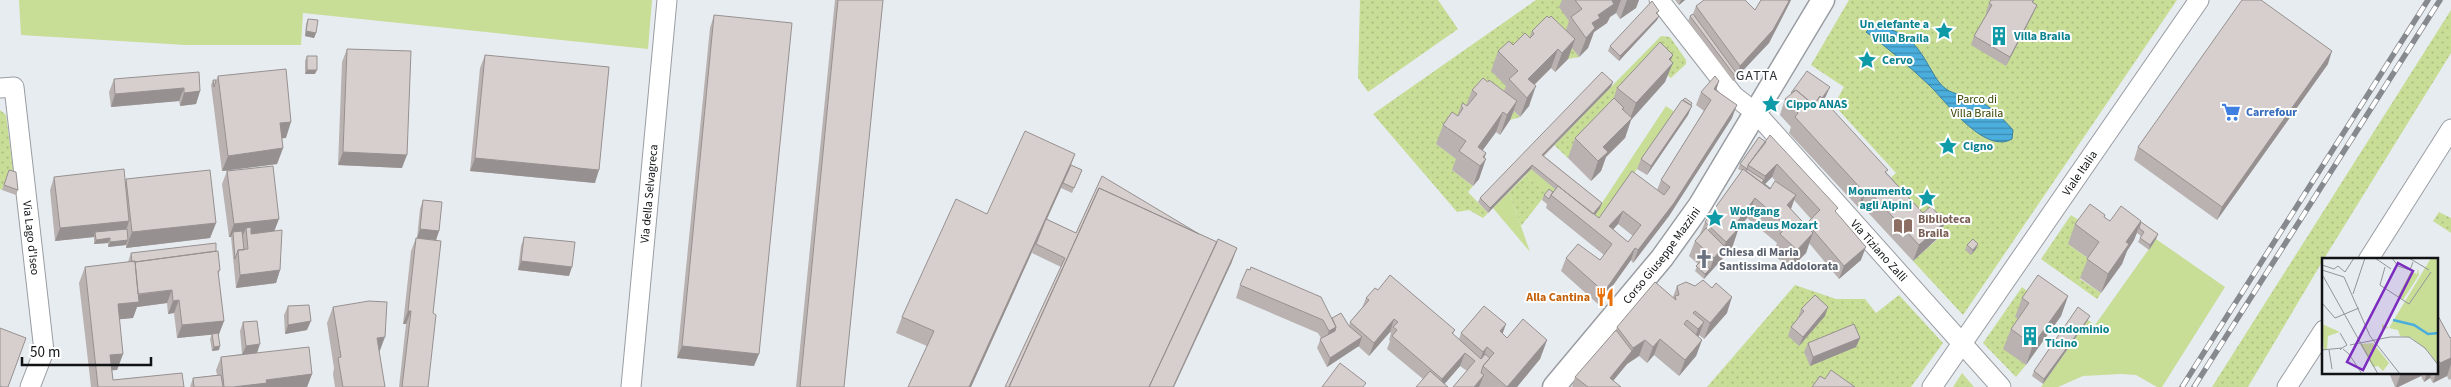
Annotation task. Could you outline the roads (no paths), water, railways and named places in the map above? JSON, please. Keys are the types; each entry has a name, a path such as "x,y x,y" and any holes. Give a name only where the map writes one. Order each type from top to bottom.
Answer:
{"street":[{"name":"Via della Selvagreca","path":"631,387 667,0"},
{"name":"Via Tiziano Zalli","path":"1659,0 1734,96 1756,114 1962,346 2001,387"},
{"name":"Corso Giuseppe Mazzini","path":"1554,387 1681,232 1756,114 1822,0"},
{"name":"Viale Italia","path":"1932,387 2199,0"},
{"name":"Via Lago d'Iseo","path":"7,88 44,351 30,387"},
{"path":"2369,258 2451,129"},
{"path":"2287,387 2322,333"}],"water":[{"path":"1871,27 1892,30 1907,38 1919,50 1943,87 1953,93 1975,99 1991,109 2013,130 2012,139 2001,142 1989,139 1966,124 1914,71 1866,32"}],"railway":[{"path":"2182,387 2428,0"},
{"path":"2194,387 2440,0"}],"place":[{"name":"Un elefante a Villa Braila","path":"1944,31"},
{"name":"Villa Braila","path":"1999,36"},
{"name":"Cervo","path":"1867,60"},
{"name":"Cippo ANAS","path":"1771,104"},
{"name":"Carrefour","path":"2231,112"},
{"name":"Cigno","path":"1948,146"},
{"name":"Monumento agli Alpini","path":"1927,198"},
{"name":"Wolfgang Amadeus Mozart","path":"1715,218"},
{"name":"Biblioteca Braila","path":"1903,226"},
{"name":"Chiesa di Maria Santissima Addolorata","path":"1704,259"},
{"name":"Alla Cantina","path":"1605,297"},
{"name":"Condominio Ticino","path":"2030,336"}],"district":[{"name":"GATTA","path":"1757,75"}],"park label":[{"name":"Parco di Villa Braila","path":"1977,106"}]}
